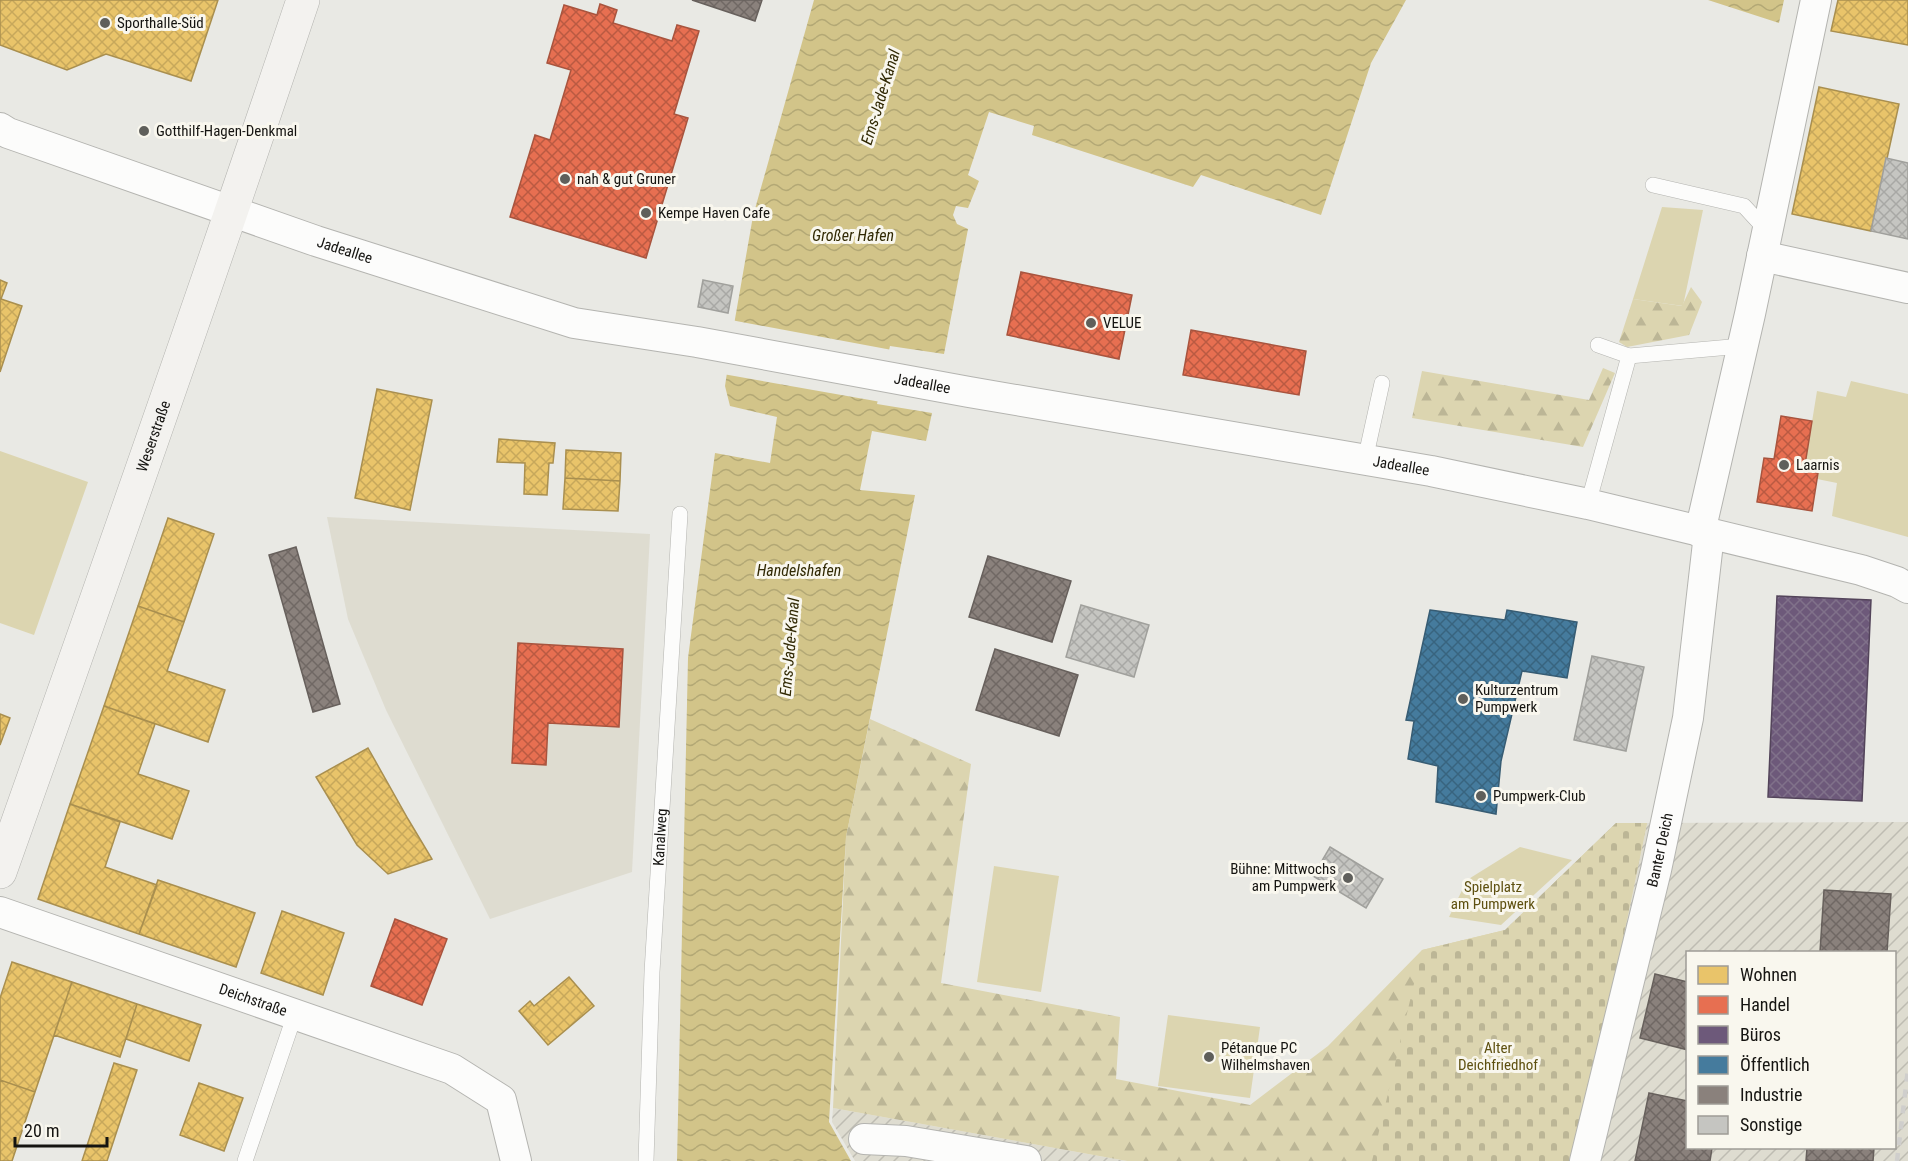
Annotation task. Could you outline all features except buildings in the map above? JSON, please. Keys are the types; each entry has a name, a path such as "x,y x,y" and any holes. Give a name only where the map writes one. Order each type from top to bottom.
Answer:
{"street":[{"name":"Weserstraße","path":"0,872 232,212 303,0"},
{"name":"Banter Deich","path":"1585,1161 1656,870 1688,718 1705,533 1742,346 1816,0"},
{"name":"Jadeallee","path":"0,128 8,134 316,241 574,323 697,342 1431,471 1588,504 1861,570 1908,588"},
{"path":"1765,243 1908,288"},
{"name":"Deichstraße","path":"0,912 452,1069 501,1100 516,1161"},
{"path":"864,1139 906,1142 1026,1161"}],"lane":[{"path":"1653,185 1744,206 1765,243"},
{"path":"1598,345 1629,356 1742,346"},
{"path":"1588,504 1629,356"},
{"path":"1365,460 1382,383"},
{"name":"Kanalweg","path":"646,1161 652,972 680,514"},
{"path":"245,1161 295,1014"}],"shaded area":[{"path":"327,517 650,534 632,872 490,919 386,710 348,619"},
{"path":"1908,822 1908,1161 1577,1161 1647,823"},
{"path":"833,1108 1127,1161 855,1161 832,1122"}],"green space":[{"path":"1662,207 1703,210 1683,306 1633,299"},
{"path":"1691,287 1702,302 1689,335 1627,347 1619,342 1633,299 1682,306"},
{"path":"1603,368 1615,373 1583,447 1412,418 1422,371 1589,400"},
{"path":"1851,381 1908,394 1908,537 1832,516 1837,483 1817,479 1818,473 1804,471 1817,391 1846,397"},
{"path":"0,451 88,482 34,635 0,623"},
{"path":"870,719 971,764 941,983 1120,1017 1116,1079 1250,1105 1328,1046 1422,950 1505,930 1616,823 1647,823 1577,1161 1127,1161 833,1108 846,837"},
{"name":"Alter Deichfriedhof","path":"1616,823 1647,823 1577,1161 1372,1161 1422,950 1505,930"},
{"name":"Spielplatz am Pumpwerk","path":"1520,847 1572,860 1501,925 1449,917 1467,880"},
{"path":"994,866 1059,876 1041,992 977,982"},
{"name":"Pétanque PC Wilhelmshaven","path":"1168,1015 1260,1027 1250,1098 1158,1086"}],"water":[{"path":"814,0 1406,0 1371,63 1321,215 1201,175 1193,187 1032,135 1034,126 989,112 968,175 979,181 968,208 956,206 953,215 957,224 968,229 944,354 890,346 877,404 932,413 926,441 872,431 860,490 915,495 846,837 829,1122 851,1161 677,1161 688,658 715,453 770,463 777,417 730,406 725,386 753,216"},
{"path":"1708,0 1784,0 1779,23"}],"pier":[{"path":"731,320 892,350 881,402 723,374"}],"railway":[{"path":"1897,1161 1908,1069"}],"place":[{"name":"Sporthalle-Süd","path":"105,23"},
{"name":"Gotthilf-Hagen-Denkmal","path":"144,131"},
{"name":"nah & gut Gruner","path":"565,179"},
{"name":"Kempe Haven Cafe","path":"646,213"},
{"name":"VELUE","path":"1091,323"},
{"name":"Laarnis","path":"1784,465"},
{"name":"Kulturzentrum Pumpwerk","path":"1463,699"},
{"name":"Pumpwerk-Club","path":"1481,796"},
{"name":"Bühne: Mittwochs am Pumpwerk","path":"1348,878"},
{"name":"Pétanque PC Wilhelmshaven","path":"1209,1057"}],"water label":[{"name":"Ems-Jade-Kanal","path":"880,97"},
{"name":"Großer Hafen","path":"853,235"},
{"name":"Handelshafen","path":"799,570"},
{"name":"Ems-Jade-Kanal","path":"789,647"}]}
